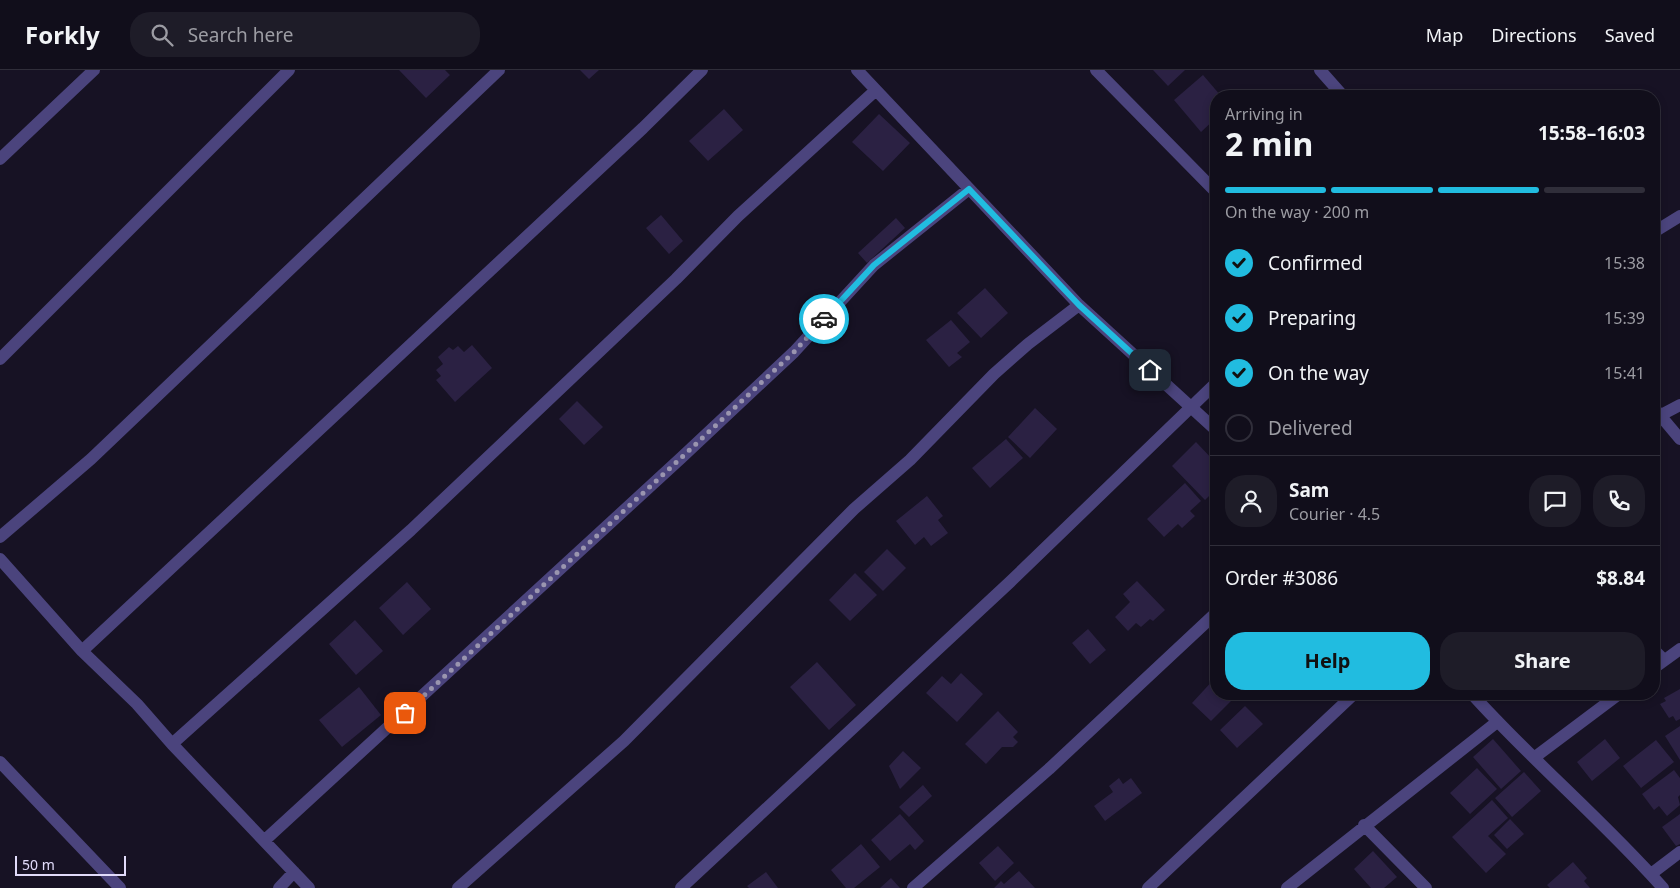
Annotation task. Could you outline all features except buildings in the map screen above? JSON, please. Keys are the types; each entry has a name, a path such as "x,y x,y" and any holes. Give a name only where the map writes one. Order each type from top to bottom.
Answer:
{"street":[{"path":"0,159 94,70"},
{"path":"0,359 289,70"},
{"path":"0,537 91,459 499,70"},
{"path":"82,651 223,522 643,128 702,70"},
{"path":"857,70 936,151 969,189 1079,305 1136,359 1192,406 1210,424"},
{"path":"1096,70 1210,186"},
{"path":"1320,70 1338,90"},
{"path":"172,744 411,530 676,279 738,216 876,90"},
{"path":"265,840 794,352 874,265 969,189"},
{"path":"1660,228 1680,216"},
{"path":"458,888 624,741 854,510 910,460 994,374 1041,333 1079,305"},
{"path":"681,888 1010,582 1210,389"},
{"path":"1660,411 1680,405"},
{"path":"1660,416 1680,439"},
{"path":"0,559 82,651 137,704 172,744 309,888"},
{"path":"913,888 1049,769 1210,619"},
{"path":"1660,663 1680,649"},
{"path":"1148,888 1348,700"},
{"path":"1478,700 1663,888"},
{"path":"1535,757 1611,700"},
{"path":"1287,888 1364,825 1498,722"},
{"path":"0,762 120,888"},
{"path":"1364,825 1426,888"},
{"path":"1650,874 1680,852"},
{"path":"279,888 294,872"}],"way so far":[{"path":"405,713 794,352 824,319"}],"route":[{"path":"824,319 874,265 919,227 969,189 1029,250 1079,305 1150,370"}]}
